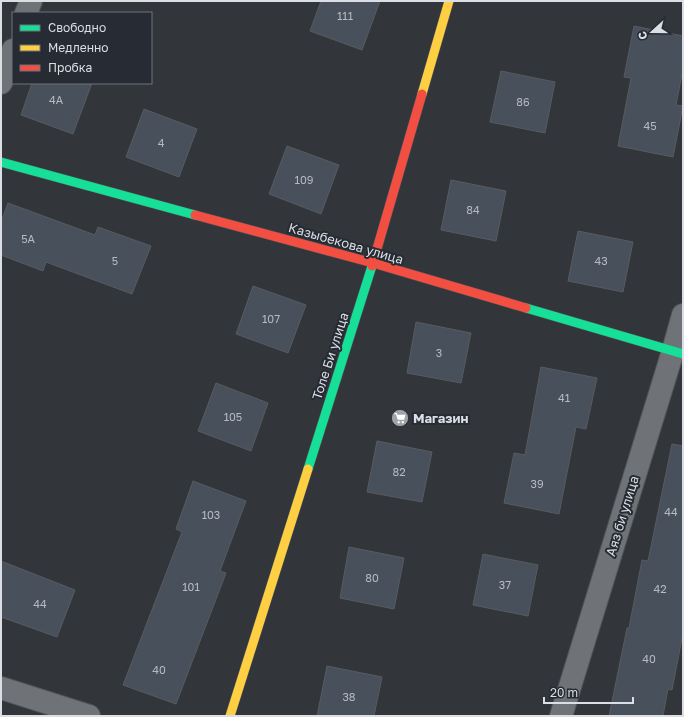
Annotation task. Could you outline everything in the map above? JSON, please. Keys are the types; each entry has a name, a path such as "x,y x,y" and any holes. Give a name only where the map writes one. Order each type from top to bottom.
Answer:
{"street":[{"path":"26,12 31,1"},
{"name":"Толе Би улица","path":"230,716 373,263 449,1"},
{"path":"1,83 12,53"},
{"name":"Казыбекова улица","path":"1,162 373,263 678,353"},
{"name":"Аяз би улица","path":"561,716 678,353 683,315"},
{"path":"1,688 89,716"}],"building":[{"path":"321,1 380,1 362,50 310,31"},
{"path":"634,26 683,36 683,69 676,105 683,106 673,157 618,146 631,78 624,77"},
{"path":"501,71 555,82 545,133 490,122"},
{"path":"32,84 92,84 73,134 21,115"},
{"path":"144,109 197,129 179,177 126,157"},
{"path":"287,146 339,165 321,214 269,194"},
{"path":"451,180 506,191 496,241 441,230"},
{"path":"8,203 95,235 98,227 151,246 132,294 46,262 43,271 1,255 1,222"},
{"path":"578,231 633,242 623,292 568,281"},
{"path":"253,286 306,305 288,353 236,334"},
{"path":"416,322 471,333 461,383 407,373"},
{"path":"541,367 597,378 586,429 576,427 559,514 504,503 514,453 525,455"},
{"path":"216,383 268,403 251,451 198,431"},
{"path":"377,441 432,452 422,502 367,492"},
{"path":"672,444 683,446 683,633 672,690 668,689 663,716 609,716 627,628 629,628 642,560 648,561"},
{"path":"193,481 246,501 220,571 226,573 176,704 123,685 182,532 176,529"},
{"path":"349,547 404,558 394,609 340,598"},
{"path":"483,554 538,565 528,616 473,605"},
{"path":"1,561 75,590 57,637 1,617"},
{"path":"327,666 382,677 374,716 317,716"}],"traffic: fast":[{"path":"1,162 195,215"},
{"path":"308,469 372,266"},
{"path":"526,308 683,354"}],"traffic: slow":[{"path":"422,94 449,1"},
{"path":"230,716 308,469"}],"traffic: jam":[{"path":"372,266 422,94"},
{"path":"195,215 373,263 526,308"}],"place":[{"name":"Магазин","path":"400,418"}]}
